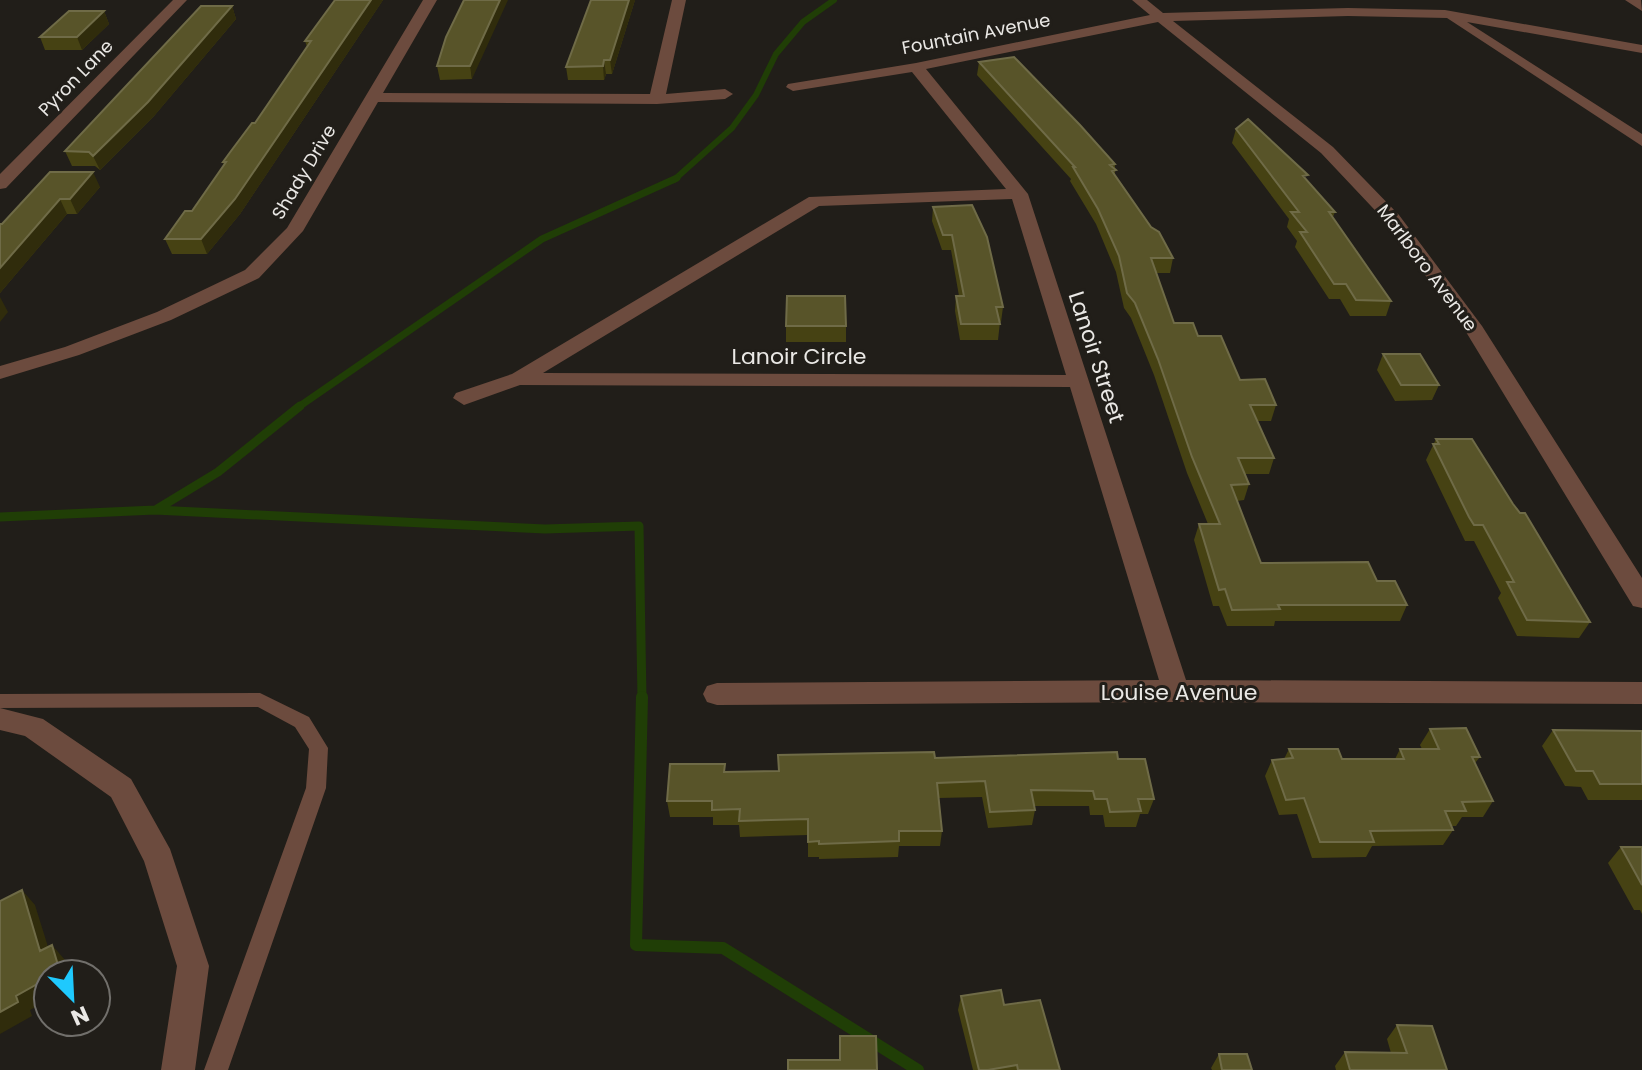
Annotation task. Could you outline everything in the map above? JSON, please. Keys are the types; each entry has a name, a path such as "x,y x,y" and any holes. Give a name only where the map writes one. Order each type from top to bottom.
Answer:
{"street":[{"name":"Pyron Lane","path":"0,184 180,0"},
{"name":"Shady Drive","path":"0,373 72,351 164,316 252,274 294,231 430,0"},
{"path":"657,99 679,0"},
{"name":"Marlboro Avenue","path":"1139,0 1327,150 1393,219 1472,326 1642,599"},
{"path":"1420,0 1642,141"},
{"path":"1632,0 1642,7"},
{"name":"Fountain Avenue","path":"793,87 916,67 1161,17 1348,12 1445,14 1642,49"},
{"name":"Lanoir Street","path":"916,67 1019,194 1176,691"},
{"path":"373,97 657,99 725,94"},
{"name":"Lanoir Circle","path":"464,398 518,379 815,201 1019,194"},
{"name":"Lanoir Circle","path":"518,379 1080,381"},
{"name":"Louise Avenue","path":"717,694 1176,691 1642,693"},
{"path":"0,719 33,727 121,788 159,859 193,966 178,1070"}],"lane":[{"path":"0,701 260,700 302,722 319,748 316,788 216,1070"}],"building":[{"path":"335,0 371,0 235,199 201,239 165,239 185,211 192,211 226,162 223,162 255,123 311,41 305,41"},
{"path":"464,0 500,0 470,66 437,66 446,37"},
{"path":"591,0 629,0 610,60 604,60 603,66 566,67"},
{"path":"201,6 232,6 148,102 93,156 89,152 65,151"},
{"path":"69,11 104,11 77,37 40,37"},
{"path":"1014,57 1115,164 1110,165 1116,170 1112,171 1151,227 1159,232 1173,258 1151,258 1174,323 1193,323 1198,336 1221,336 1240,380 1265,379 1276,405 1250,405 1274,458 1238,458 1249,484 1231,485 1261,563 1368,562 1377,581 1395,581 1407,605 1278,605 1280,609 1232,610 1225,589 1219,590 1199,524 1220,524 1192,457 1158,359 1135,303 1127,293 1119,256 1098,209 1075,167 979,62"},
{"path":"1248,119 1308,175 1303,176 1335,212 1329,212 1391,301 1356,300 1346,284 1334,284 1300,232 1307,232 1291,212 1299,212 1236,129"},
{"path":"50,172 93,172 70,199 60,199 0,268 0,224"},
{"path":"972,205 987,237 1003,307 996,307 1000,324 961,324 956,296 964,296 952,235 943,235 933,207"},
{"path":"787,296 845,296 846,326 786,326"},
{"path":"1383,354 1420,354 1439,385 1401,385"},
{"path":"1436,439 1472,439 1513,504 1520,513 1525,513 1590,622 1527,620 1507,582 1514,582 1483,525 1474,525 1469,517 1433,444 1439,444"},
{"path":"1466,728 1480,757 1472,757 1493,801 1462,802 1466,811 1445,811 1453,830 1370,831 1374,842 1320,842 1304,798 1286,800 1272,760 1293,758 1289,749 1338,749 1342,759 1404,759 1400,749 1439,749 1430,729"},
{"path":"1553,730 1642,731 1642,784 1600,784 1593,771 1576,771"},
{"path":"934,752 935,758 1117,752 1118,759 1145,759 1154,799 1138,799 1141,811 1110,812 1107,799 1095,799 1093,791 1031,790 1035,810 990,812 985,781 937,783 942,831 899,831 899,841 819,844 819,841 808,842 808,819 739,821 740,809 712,810 712,801 667,801 670,764 725,764 724,772 779,771 778,755"},
{"path":"1621,847 1642,847 1642,885"},
{"path":"22,890 40,951 52,945 56,958 32,958 32,987 16,996 18,1002 0,1012 0,901"},
{"path":"1001,990 1004,1005 1040,1000 1060,1070 1018,1070 1017,1065 979,1070 961,996"},
{"path":"1397,1025 1432,1026 1447,1070 1350,1070 1345,1052 1407,1053"},
{"path":"840,1036 876,1036 877,1070 788,1070 788,1060 840,1060"},
{"path":"1219,1054 1247,1054 1252,1070 1222,1070"}],"waterway":[{"path":"675,179 732,128 756,95 776,54 803,22 834,0"},
{"path":"297,408 542,239 675,179"},
{"path":"157,509 218,472 300,406"},
{"path":"0,517 155,510 545,529 639,526 642,698"},
{"path":"642,698 636,945 723,948 918,1070"}]}
